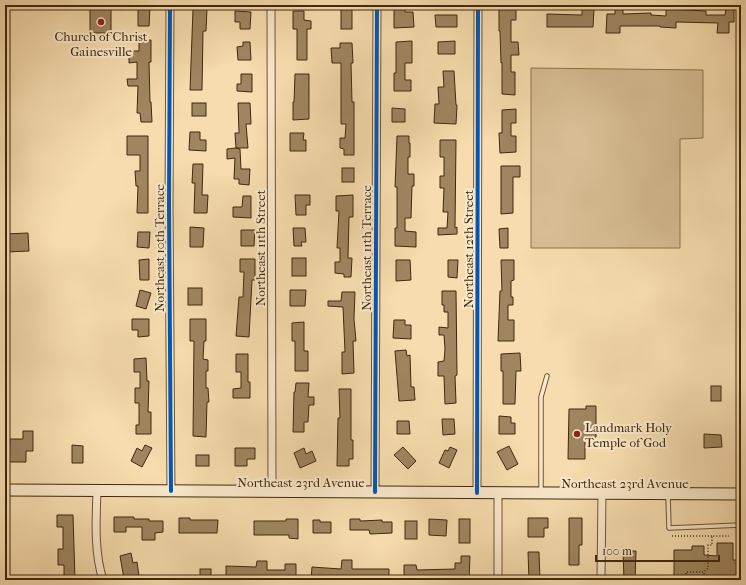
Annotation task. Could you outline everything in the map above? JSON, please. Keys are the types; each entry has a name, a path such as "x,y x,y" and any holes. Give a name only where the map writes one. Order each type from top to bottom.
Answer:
{"main road":[{"name":"Northeast 23rd Avenue","path":"5,490 741,494"}],"street":[{"name":"Northeast 10th Terrace","path":"170,5 170,491"},
{"name":"Northeast 11th Street","path":"271,5 272,491"},
{"name":"Northeast 11th Terrace","path":"374,492 377,5"},
{"name":"Northeast 12th Street","path":"477,493 478,5"},
{"path":"97,491 97,544 103,580"},
{"path":"498,493 498,580"},
{"path":"601,580 602,493"}],"lane":[{"path":"541,493 541,397 547,376"},
{"path":"668,493 669,528 741,526"}],"path":[{"path":"704,580 704,572 708,568 708,546 712,546 713,535"},
{"path":"672,536 729,536"},
{"path":"686,580 686,572 704,572"}],"shaded area":[{"path":"531,68 703,70 703,138 680,139 680,248 531,248"}],"building":[{"path":"138,7 150,7 149,26 138,26"},
{"path":"394,8 405,8 405,12 413,12 414,27 394,28"},
{"path":"499,8 516,8 516,20 511,20 511,42 518,42 519,55 511,55 511,72 515,72 515,95 502,94"},
{"path":"582,8 594,9 593,27 547,27 547,14 582,15"},
{"path":"90,9 111,9 111,33 90,33"},
{"path":"193,9 207,9 206,31 203,31 202,90 190,90"},
{"path":"341,9 352,9 352,29 341,29"},
{"path":"615,9 623,9 623,14 651,13 651,15 666,16 666,9 706,11 706,15 725,15 726,9 734,9 734,22 729,22 729,33 717,33 718,23 676,22 676,28 660,26 620,26 620,33 606,33 607,14 615,14"},
{"path":"235,11 251,12 250,29 240,29 240,22 235,22"},
{"path":"293,11 304,11 304,20 311,21 311,29 307,29 307,60 297,60 297,29 293,29"},
{"path":"435,15 457,15 457,27 436,27"},
{"path":"139,40 151,40 151,62 149,62 152,122 141,122 140,113 137,113 138,86 128,86 127,79 137,79 137,62 129,63 129,51 139,51"},
{"path":"412,41 412,63 405,63 405,80 411,80 411,91 394,91 394,73 396,73 396,42"},
{"path":"455,41 455,54 438,54 438,42"},
{"path":"243,42 250,42 251,60 238,60 237,47 243,46"},
{"path":"340,43 352,43 353,63 351,63 352,102 354,102 354,155 344,155 344,149 340,148 340,138 345,138 346,124 341,124 341,63 332,63 331,48 340,48"},
{"path":"443,71 454,71 457,105 456,124 434,123 435,104 439,104 438,87 444,87"},
{"path":"241,74 252,74 252,92 237,91 237,84 241,84"},
{"path":"295,74 309,74 309,119 293,120"},
{"path":"192,103 206,103 206,116 192,116"},
{"path":"238,103 250,103 251,124 246,124 248,148 236,148 235,133 239,133"},
{"path":"392,108 405,109 405,122 392,122"},
{"path":"516,109 516,123 511,123 511,136 516,136 516,152 500,153 499,133 502,133 502,110"},
{"path":"190,132 200,132 200,140 206,140 206,151 189,150"},
{"path":"290,133 304,133 303,140 306,140 306,151 290,151"},
{"path":"127,136 148,136 148,213 137,213 138,186 136,186 135,171 140,171 140,155 127,155"},
{"path":"397,136 409,136 410,157 408,157 408,174 414,174 414,186 412,186 411,218 405,218 405,231 416,232 416,247 395,246 395,228 397,228 397,187 395,187"},
{"path":"440,140 456,140 455,228 457,227 457,234 438,235 438,228 447,228 448,212 443,212 444,188 440,188 440,176 444,176 444,157 440,157"},
{"path":"227,149 240,149 241,169 250,169 249,185 239,184 239,179 234,179 235,158 227,159"},
{"path":"193,164 203,164 202,195 208,195 207,213 194,213 195,183 192,183"},
{"path":"501,166 520,166 520,177 513,177 513,213 501,214"},
{"path":"342,168 354,168 354,182 342,182"},
{"path":"295,195 310,195 310,205 306,205 306,215 296,215"},
{"path":"353,195 353,217 349,217 348,258 352,258 351,277 344,277 344,274 335,273 335,262 340,262 340,248 337,248 339,211 336,211 336,196"},
{"path":"243,196 251,196 251,218 233,217 233,207 242,207"},
{"path":"190,227 204,228 203,247 190,247"},
{"path":"293,228 305,228 306,242 301,242 302,246 294,246"},
{"path":"508,228 508,248 500,248 499,229"},
{"path":"241,230 255,230 254,246 241,246"},
{"path":"138,232 150,232 149,248 137,247"},
{"path":"28,233 29,251 5,252 5,234"},
{"path":"292,258 306,258 306,276 292,276"},
{"path":"149,259 149,280 140,280 139,260"},
{"path":"240,259 255,259 255,280 252,280 249,337 236,336 239,297 243,297 244,272 240,272"},
{"path":"396,260 410,260 411,280 396,281"},
{"path":"448,260 458,260 457,278 448,277"},
{"path":"501,260 514,260 514,280 511,281 511,297 513,297 513,305 508,305 508,320 514,320 514,341 498,341 500,291 502,291"},
{"path":"188,288 202,288 202,305 188,305"},
{"path":"140,290 151,293 146,309 136,306"},
{"path":"290,290 306,290 305,306 290,306"},
{"path":"442,291 456,291 456,403 445,404 444,376 438,376 438,362 444,361 445,349 444,335 439,335 439,327 448,328 448,312 444,312 444,305 442,305"},
{"path":"342,292 355,292 354,319 356,341 353,341 354,373 342,374 342,352 345,352 343,307 328,306 328,301 341,301"},
{"path":"132,319 149,319 149,336 138,337 138,330 132,330"},
{"path":"190,319 206,319 206,341 204,341 203,359 208,360 208,371 206,371 206,388 208,388 209,402 207,402 206,437 193,436 194,341 190,341"},
{"path":"394,320 405,320 405,325 411,325 411,339 393,338"},
{"path":"304,322 304,351 308,351 308,371 295,371 295,341 292,341 292,323"},
{"path":"406,350 407,356 410,355 411,387 414,387 415,400 399,401 395,351"},
{"path":"520,353 521,371 516,371 515,404 503,404 503,371 501,371 501,354"},
{"path":"236,354 248,354 248,382 250,382 250,398 233,398 233,389 241,388 241,372 236,372"},
{"path":"146,358 147,381 149,381 148,412 151,412 151,434 136,434 136,425 139,425 139,403 135,403 135,388 140,388 140,372 134,372 134,359"},
{"path":"296,383 309,383 308,397 314,397 314,405 309,405 308,422 304,422 304,432 293,432 294,392"},
{"path":"711,386 721,386 721,401 711,401"},
{"path":"339,389 351,389 351,440 353,440 353,459 349,459 349,466 337,466 338,418 340,418"},
{"name":"Landmark Holy Temple of God","path":"586,406 596,406 596,437 585,437 585,459 568,459 569,409 586,409"},
{"path":"499,416 511,417 511,423 515,423 515,434 499,434"},
{"path":"442,419 454,419 455,434 443,435"},
{"path":"397,421 409,421 410,434 397,434"},
{"path":"23,431 33,431 33,451 26,451 26,462 9,462 10,439 23,439"},
{"path":"704,434 721,435 722,447 704,448"},
{"path":"72,445 83,446 83,463 72,463"},
{"path":"145,445 152,448 142,467 131,461 137,448 142,451"},
{"path":"509,446 518,464 507,470 497,452"},
{"path":"403,447 416,461 408,469 394,455"},
{"path":"450,447 457,450 449,468 439,463 445,450 448,451"},
{"path":"235,448 255,448 255,459 247,459 247,466 235,466"},
{"path":"304,448 306,454 312,451 316,461 300,468 294,453"},
{"path":"196,455 209,455 209,466 196,466"},
{"path":"57,515 73,515 75,580 64,580 64,565 58,565 58,549 63,549 63,527 57,527"},
{"path":"114,517 134,517 134,519 163,521 163,532 155,533 155,540 142,540 142,527 126,527 126,532 114,532"},
{"path":"179,518 190,518 190,520 218,520 217,533 179,533"},
{"path":"528,518 548,518 548,528 544,528 544,537 528,537"},
{"path":"569,518 582,518 582,545 579,545 579,565 569,565"},
{"path":"286,519 298,519 298,539 289,538 289,535 254,535 254,521 286,521"},
{"path":"350,519 360,519 360,521 382,520 382,522 392,522 392,533 370,534 369,530 350,530"},
{"path":"429,519 447,520 446,536 429,535"},
{"path":"459,519 470,519 470,543 459,543"},
{"path":"313,520 320,520 320,522 331,522 331,533 313,533"},
{"path":"405,521 417,521 417,539 405,539"},
{"path":"717,543 733,543 733,560 741,560 741,578 674,580 674,550 692,550 692,546 704,546 704,555 717,556"},
{"path":"623,551 636,551 635,580 624,580"},
{"path":"528,552 539,552 540,580 529,580"},
{"path":"131,553 133,563 137,562 139,576 124,579 120,556"},
{"path":"461,556 470,556 469,580 404,579 404,565 416,565 417,570 455,569 455,563 461,563"},
{"path":"342,560 352,560 352,569 389,569 389,580 311,580 312,567 341,569"},
{"path":"257,561 267,561 267,570 285,570 285,564 296,564 296,579 256,580 256,578 226,578 226,566 256,567"},
{"path":"200,569 211,569 211,580 200,580"}],"cycle path":[{"path":"170,5 169,205 171,491"},
{"path":"375,492 377,5"},
{"path":"477,493 478,5"}],"place":[{"name":"Church of Christ Gainesville","path":"101,22"},
{"name":"Landmark Holy Temple of God","path":"577,434"}]}
